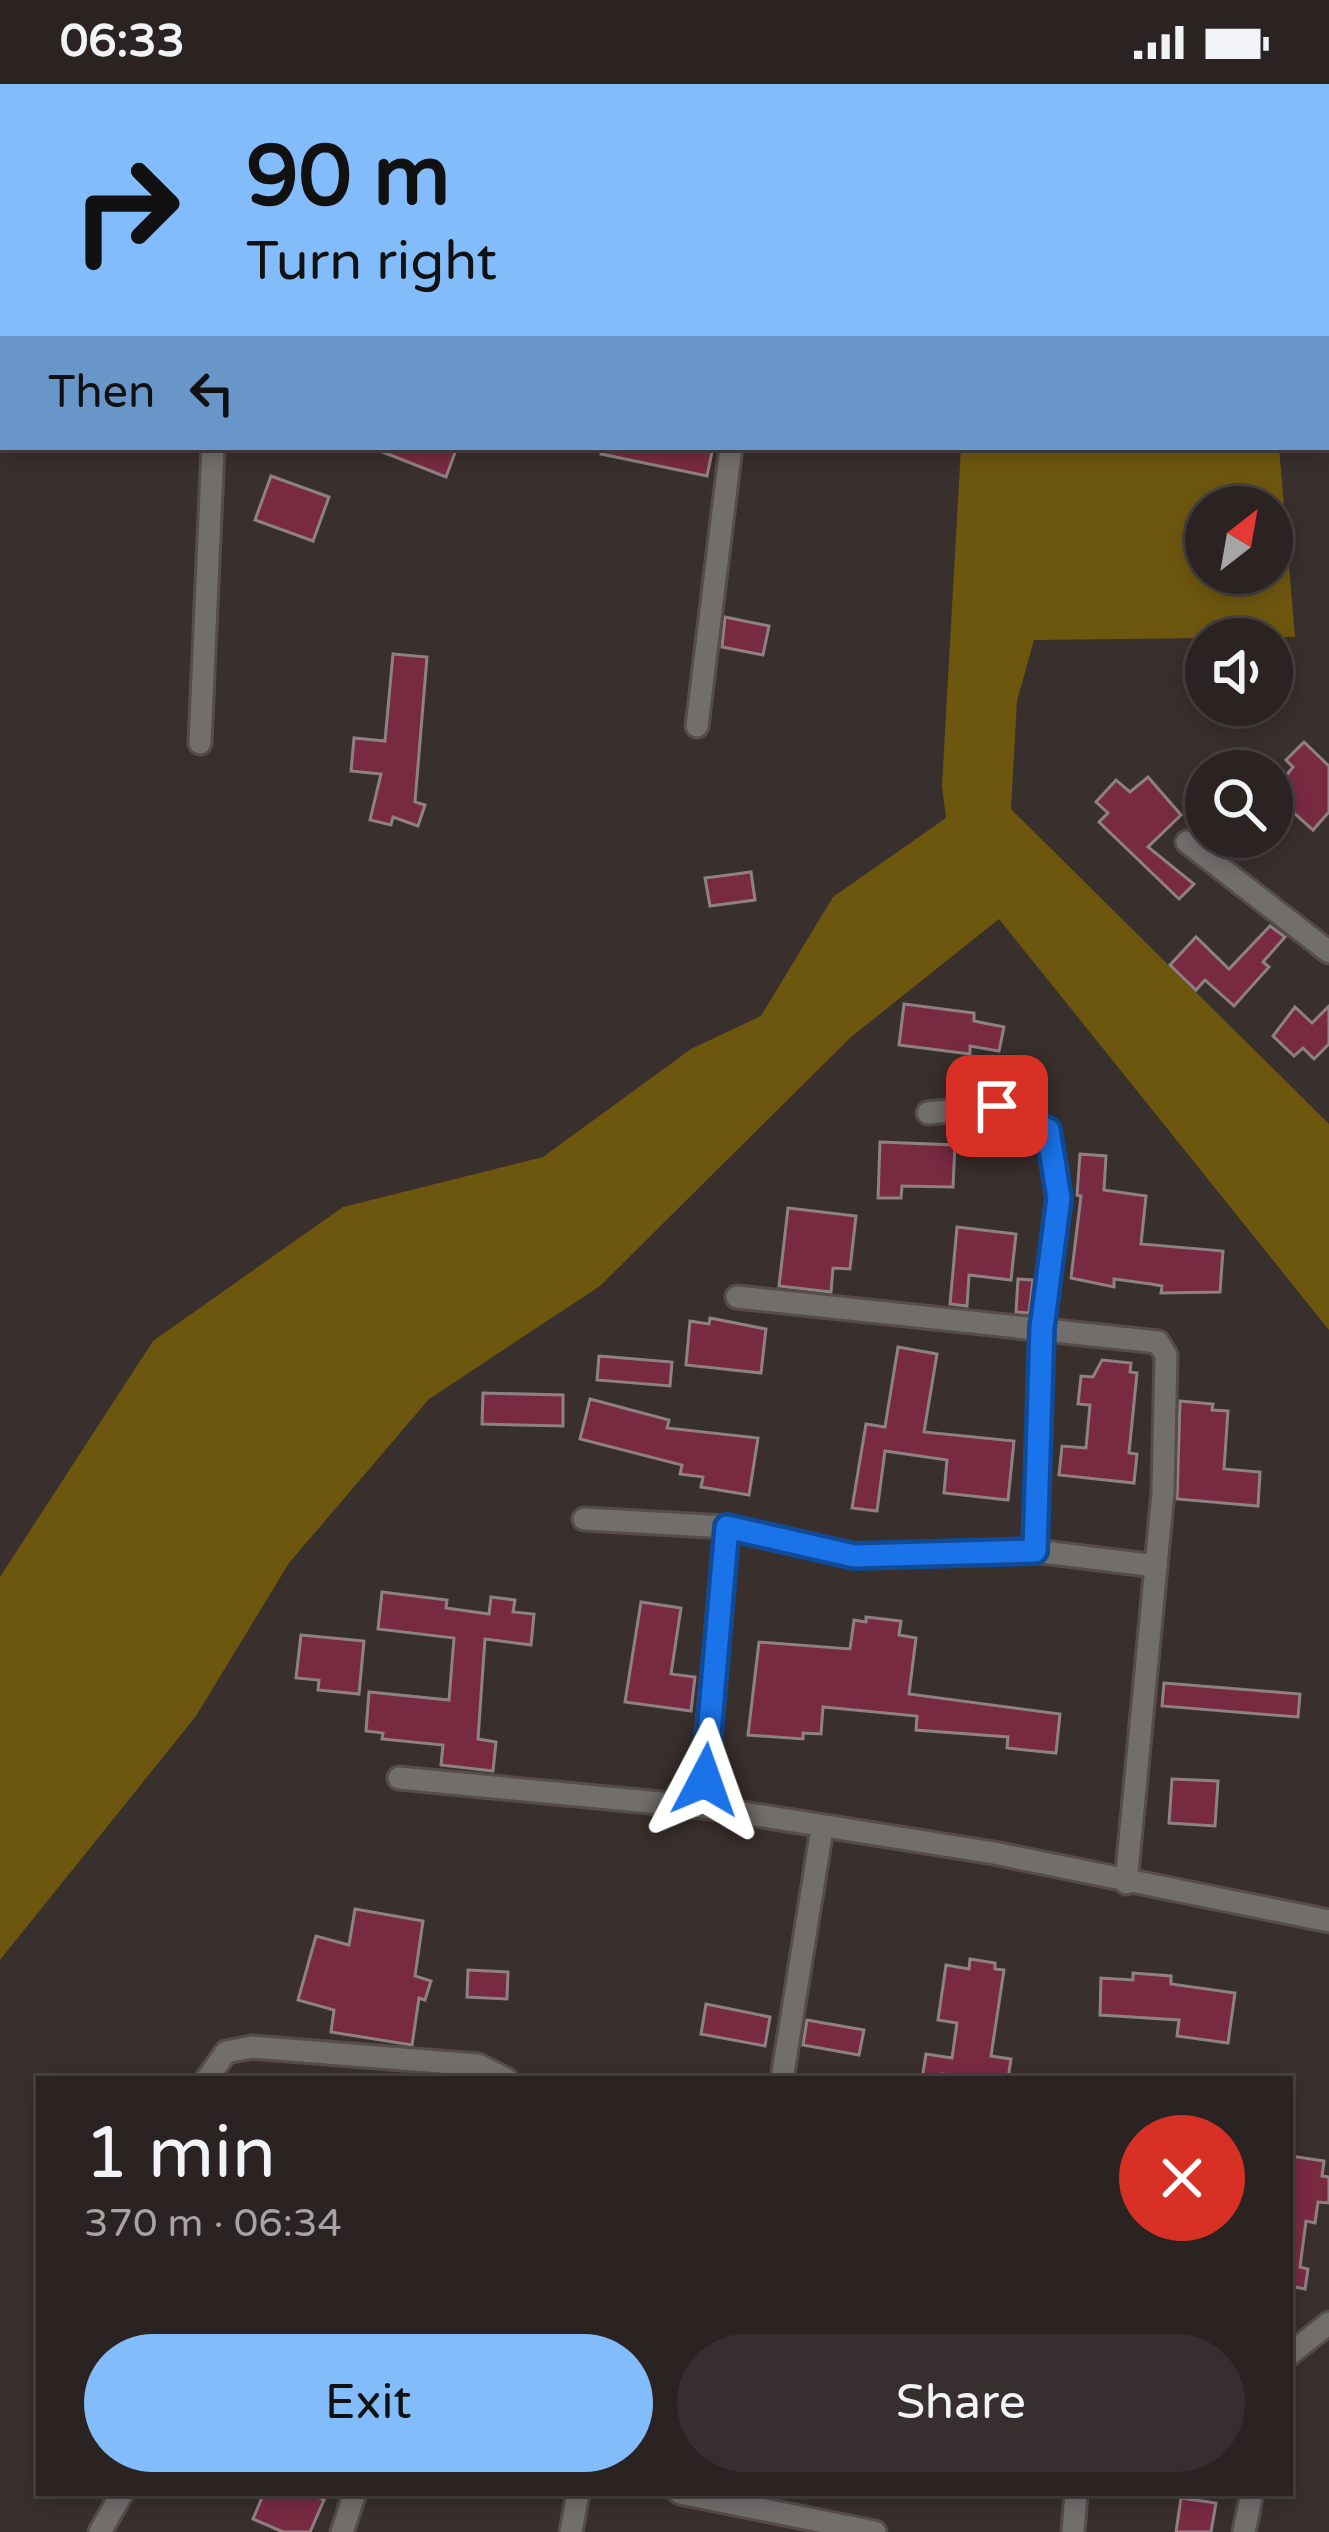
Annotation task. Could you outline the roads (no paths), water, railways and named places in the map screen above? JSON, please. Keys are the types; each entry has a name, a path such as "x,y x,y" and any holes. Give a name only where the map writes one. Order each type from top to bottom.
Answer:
{"street":[{"path":"200,743 214,450"},
{"path":"697,726 731,450"},
{"path":"1207,858 1329,952"},
{"path":"928,1113 997,1106 1048,1130 1059,1198 1042,1328 1035,1551"},
{"path":"737,1297 1158,1342 1166,1355 1156,1566 1126,1883"},
{"path":"584,1519 727,1527 854,1556 1035,1551 1156,1566"},
{"path":"712,1808 704,1764 727,1527"},
{"path":"399,1778 712,1808 822,1829 994,1852 1126,1883 1329,1921"},
{"path":"782,2076 822,1829"},
{"path":"209,2076 226,2052 252,2048 478,2065 500,2076"},
{"path":"1293,2352 1329,2323"},
{"path":"100,2532 120,2496"},
{"path":"342,2532 355,2496"},
{"path":"571,2532 577,2496"},
{"path":"695,2496 875,2532"},
{"path":"1073,2532 1076,2496"},
{"path":"1244,2532 1251,2496"}]}
